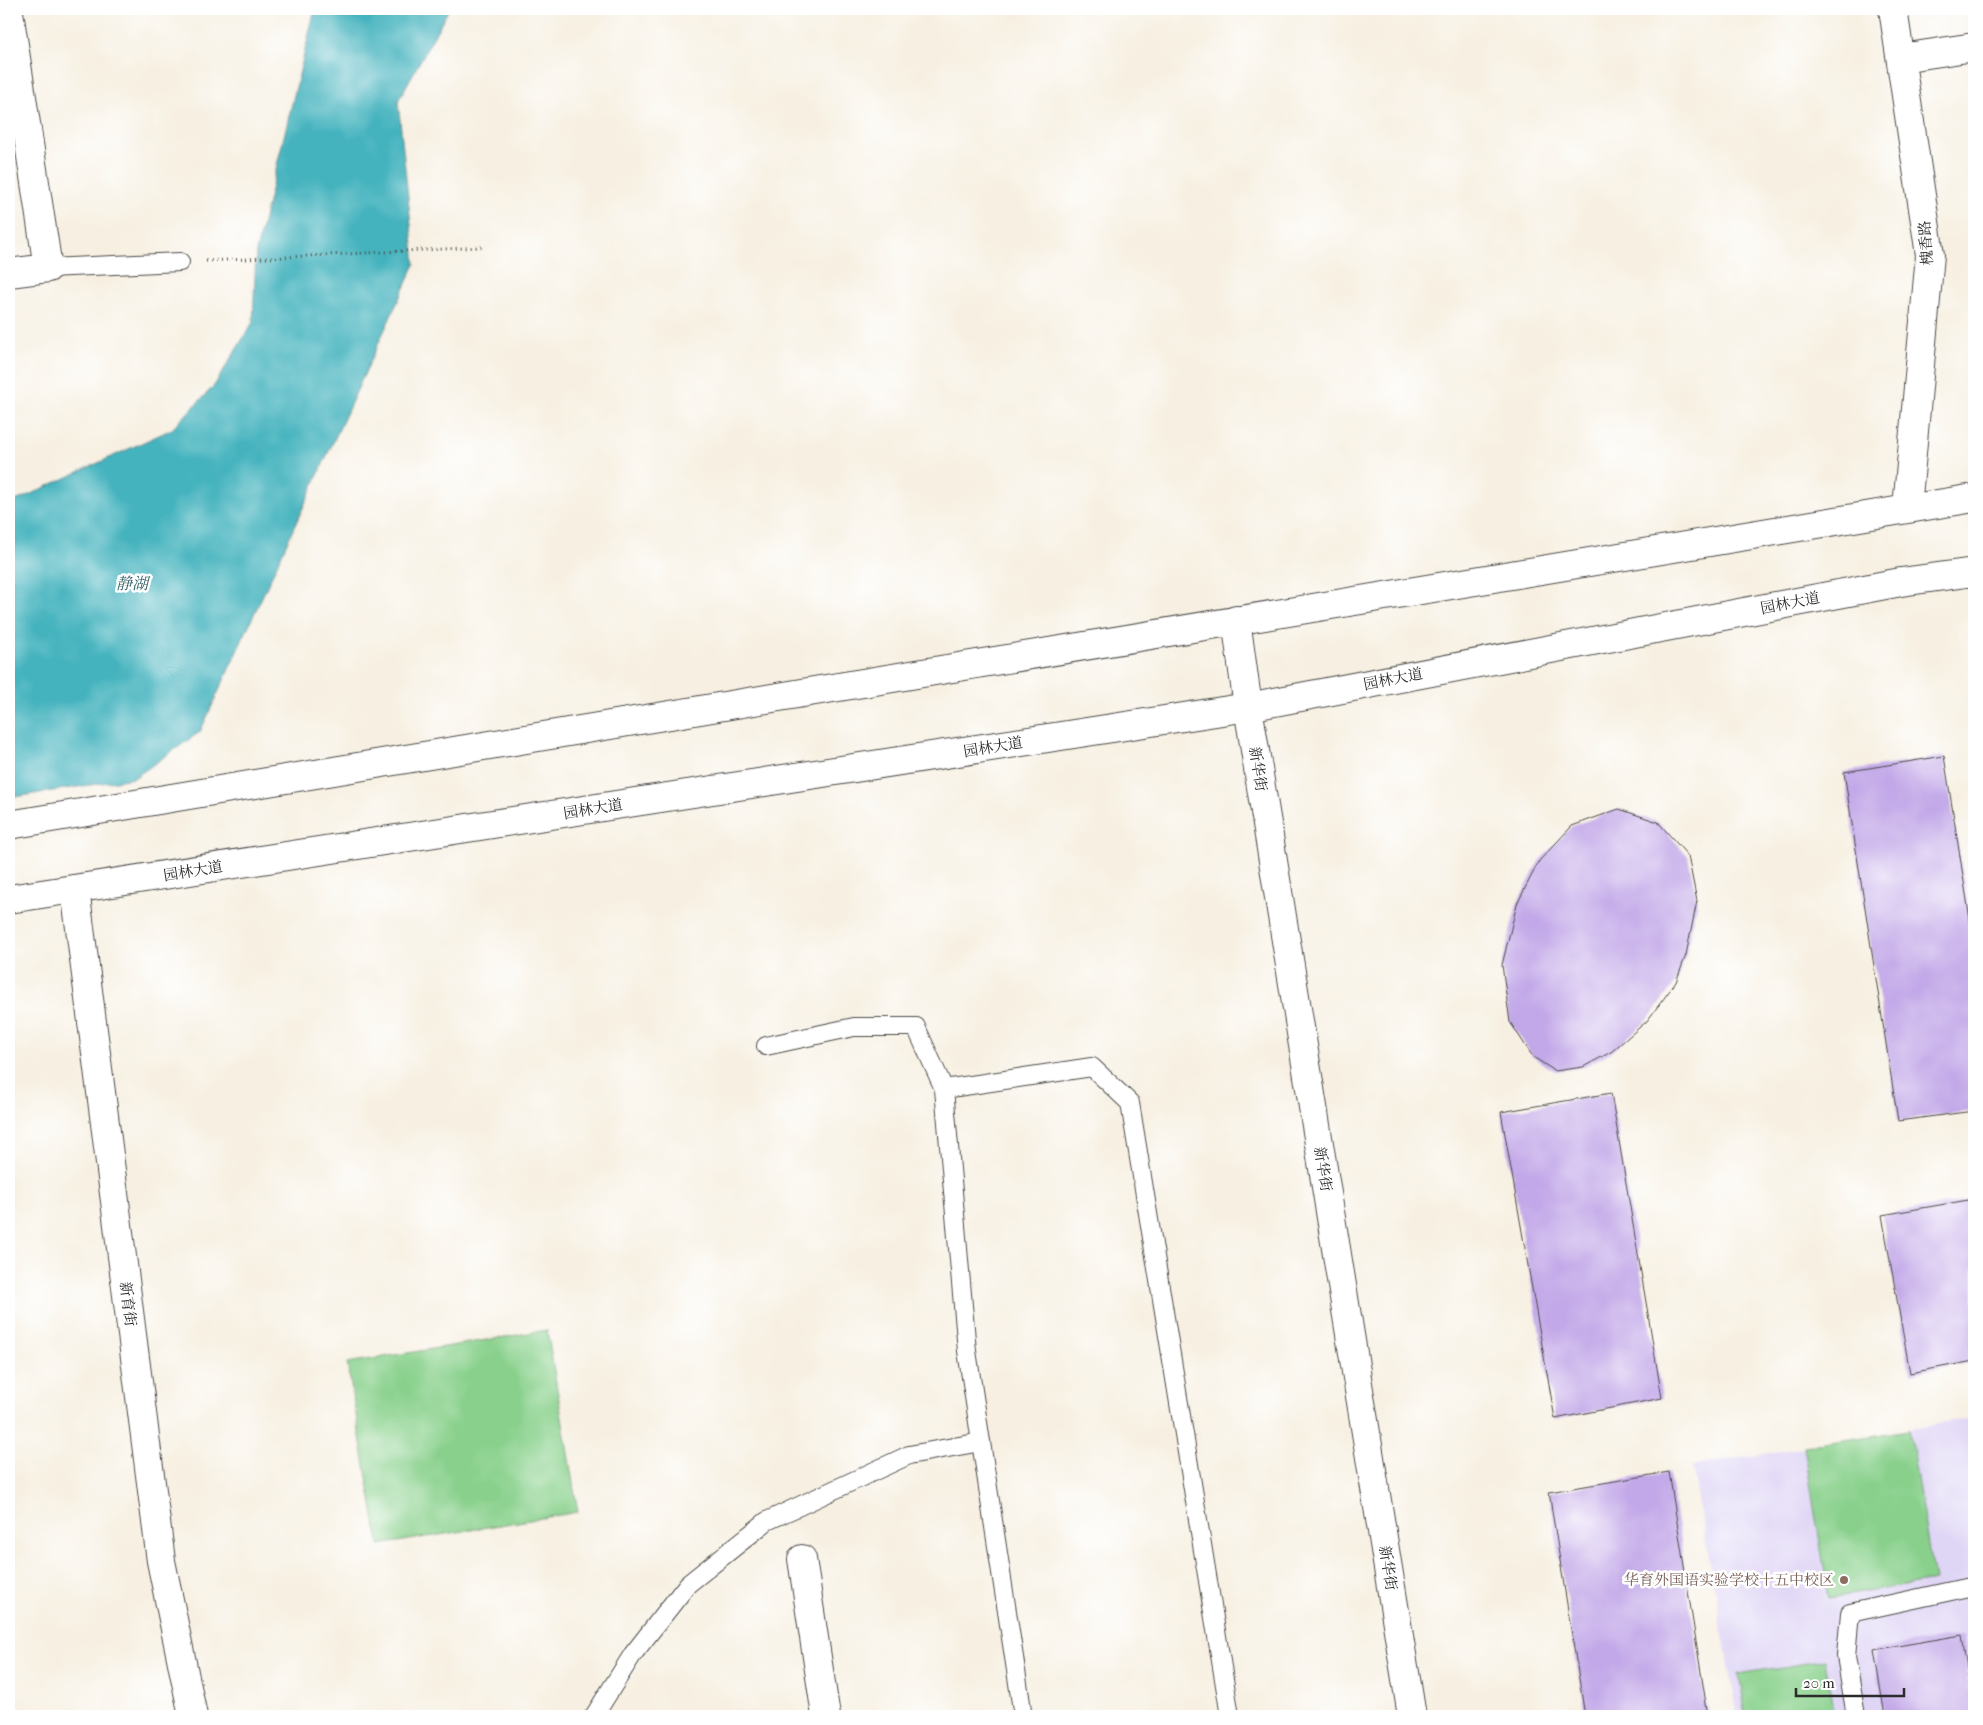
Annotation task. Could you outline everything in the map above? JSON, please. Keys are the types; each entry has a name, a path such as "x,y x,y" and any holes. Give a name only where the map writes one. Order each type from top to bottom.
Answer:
{"main road":[{"name":"槐香路","path":"1893,9 1930,255 1907,508"},
{"path":"9,12 48,268 9,273"},
{"path":"1901,58 1974,47"},
{"path":"9,825 1974,498"},
{"name":"园林大道","path":"9,899 1248,707 1901,582 1974,572"},
{"name":"新华街","path":"1236,620 1248,707 1412,1716"},
{"name":"新育街","path":"75,889 161,1561 193,1716"},
{"path":"802,1559 826,1716"}],"lane":[{"path":"48,268 180,262"},
{"path":"766,1046 854,1027 916,1027 944,1089 967,1351 1023,1716"},
{"path":"944,1089 1092,1067 1130,1103 1230,1716"},
{"path":"594,1716 633,1654 688,1584 767,1521 909,1455 981,1442"},
{"path":"1856,1716 1846,1656 1850,1613 1973,1591"}],"path":[{"path":"180,262 483,247"}],"shaded area":[{"name":"华育外国语实验学校十五中校区","path":"1974,1418 1974,1716 1738,1716 1692,1466"}],"green space":[{"path":"547,1330 578,1512 379,1545 347,1363"},
{"path":"1909,1430 1934,1581 1829,1598 1804,1446"},
{"path":"1825,1660 1834,1716 1746,1716 1739,1674"}],"water":[{"name":"静湖","path":"315,9 449,9 398,101 415,264 200,732 134,778 9,798 9,504 172,429 214,386 253,322 256,251"}],"building":[{"path":"1944,756 1974,945 1974,1111 1898,1121 1844,772"},
{"path":"1619,809 1658,822 1688,856 1697,901 1686,955 1676,982 1647,1021 1611,1052 1583,1067 1555,1071 1533,1057 1510,1022 1502,965 1517,904 1539,861 1572,826"},
{"path":"1611,1093 1662,1398 1555,1419 1501,1112"},
{"path":"1974,1199 1974,1361 1910,1373 1882,1215"},
{"path":"1669,1472 1708,1716 1585,1716 1549,1492"},
{"path":"1962,1635 1974,1716 1885,1716 1874,1650"}],"place":[{"name":"华育外国语实验学校十五中校区","path":"1844,1580"}]}
